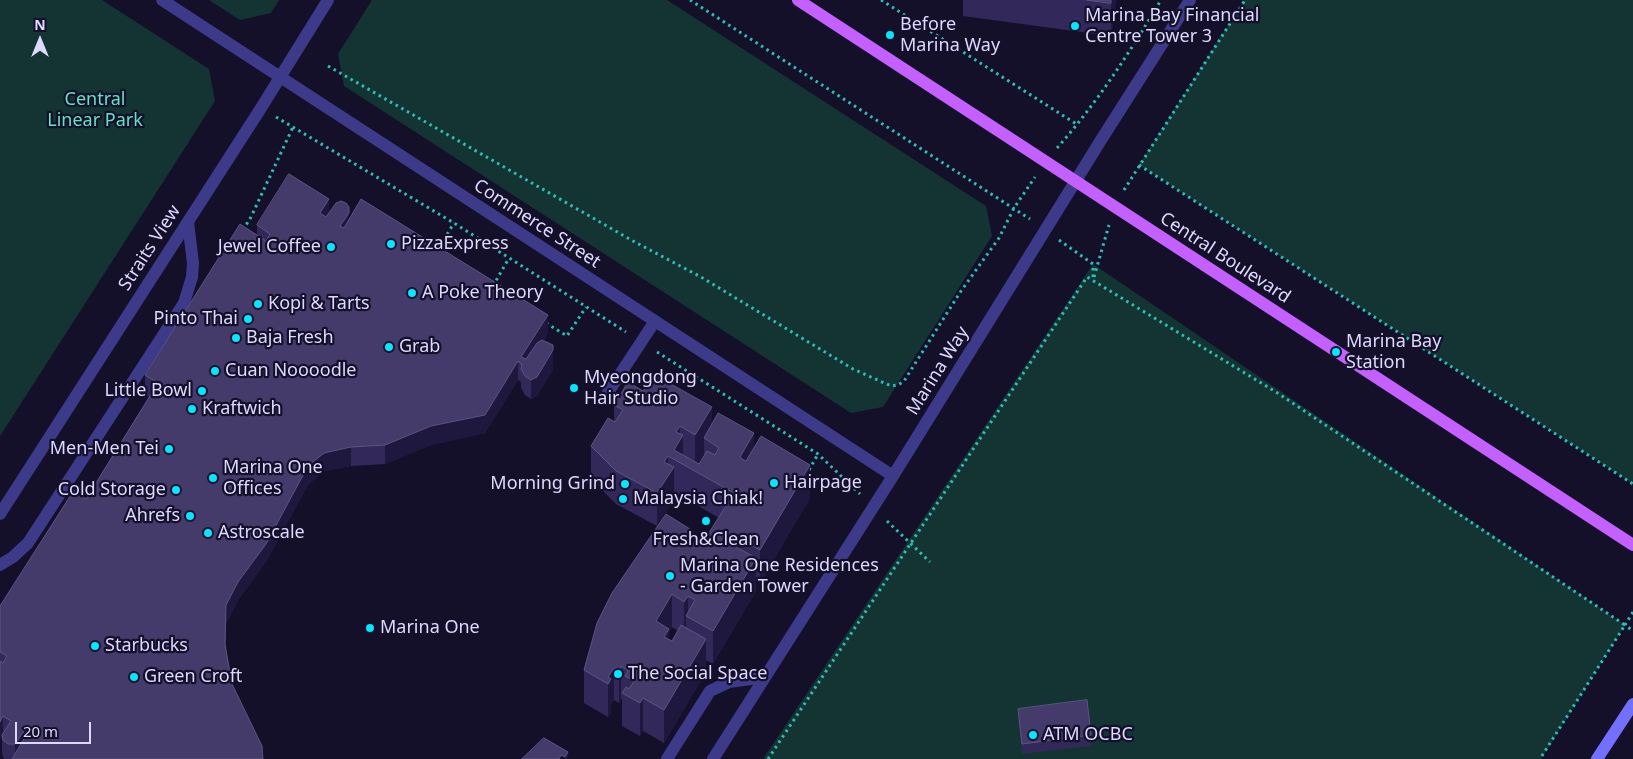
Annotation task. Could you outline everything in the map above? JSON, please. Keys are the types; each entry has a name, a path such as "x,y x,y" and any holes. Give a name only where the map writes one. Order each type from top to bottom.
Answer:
{"main road":[{"name":"Central Boulevard","path":"798,0 1633,544"},
{"path":"1597,759 1633,704"}],"street":[{"name":"Commerce Street","path":"162,0 893,476"},
{"name":"Straits View","path":"0,514 261,108 328,0"},
{"name":"Marina Way","path":"713,759 873,508 1190,0"},
{"path":"0,565 28,544 184,303 194,263 188,222"},
{"path":"607,394 655,321"},
{"path":"667,759 710,691 729,682 765,677"}],"path":[{"path":"690,0 1046,230 1092,264 1093,280"},
{"path":"880,0 1078,125 1131,51 1161,0"},
{"path":"1245,0 1139,165 1633,484"},
{"path":"328,66 633,241 701,277 853,369 891,386 898,385 904,381 961,291 999,238 1014,208"},
{"path":"261,108 454,223 818,454 930,562"},
{"path":"435,254 454,223"},
{"path":"491,288 509,258"},
{"path":"768,759 1087,277 1276,392 1633,630"},
{"path":"538,318 567,336 586,307"},
{"path":"809,471 818,454"},
{"path":"1540,759 1633,612"}],"green space":[{"name":"Central Linear Park","path":"0,0 102,0 209,69 215,101 0,436"},
{"path":"209,0 279,0 271,13 240,20"},
{"path":"372,0 667,0 986,206 992,236 883,407 851,413 344,86 338,54"},
{"path":"1244,0 1633,0 1633,484 1139,165"},
{"path":"1093,264 1625,625 1541,759 763,759"}],"building":[{"path":"1087,0 1111,0 1111,3"},
{"name":"Marina One Offices","path":"289,174 329,199 320,213 326,217 336,203 341,201 346,203 349,207 349,213 340,226 344,228 361,199 548,315 521,357 526,359 537,343 542,340 553,345 553,350 537,377 531,380 525,376 521,369 522,365 518,361 485,415 431,426 385,445 351,447 324,453 308,466 266,544 238,582 226,605 225,645 232,684 262,746 263,759 12,759 28,732 25,730 15,744 8,744 3,740 2,735 11,721 3,716 0,722 0,661 3,663 7,656 0,652 0,606 74,490 86,499 158,383 145,375 240,224 266,241 270,234 257,225"},
{"name":"Marina One Residences - Garden Tower","path":"653,374 712,407 695,435 680,426 676,432 683,435 674,450 699,464 707,451 715,455 719,448 704,438 718,413 754,433 740,457 745,461 761,436 810,465 760,550 740,539 736,547 756,558 713,631 686,616 695,600 688,596 684,602 672,594 656,621 669,629 664,637 672,641 681,625 706,639 664,710 643,698 640,703 622,693 626,687 629,689 634,681 625,676 628,671 621,666 619,671 614,668 608,677 611,679 608,684 584,670 597,623 612,593 666,514 693,531 688,540 700,547 734,493 668,456 664,462 674,467 657,493 616,471 591,446 608,418 615,422 623,410 614,405 628,382 643,391"},
{"path":"1087,700 1091,735 1022,744 1018,709"},
{"path":"544,738 568,752 565,757 561,755 559,759 522,759"}],"place":[{"name":"Marina Bay Financial Centre Tower 3","path":"1075,26"},
{"name":"Before Marina Way","path":"890,35"},
{"name":"PizzaExpress","path":"391,244"},
{"name":"Jewel Coffee","path":"331,247"},
{"name":"A Poke Theory","path":"412,293"},
{"name":"Kopi & Tarts","path":"258,304"},
{"name":"Pinto Thai","path":"248,319"},
{"name":"Baja Fresh","path":"236,338"},
{"name":"Grab","path":"389,347"},
{"name":"Marina Bay Station","path":"1336,352"},
{"name":"Cuan Noooodle","path":"215,371"},
{"name":"Myeongdong Hair Studio","path":"574,388"},
{"name":"Little Bowl","path":"202,391"},
{"name":"Kraftwich","path":"192,409"},
{"name":"Men-Men Tei","path":"169,449"},
{"name":"Marina One Offices","path":"213,478"},
{"name":"Hairpage","path":"774,483"},
{"name":"Morning Grind","path":"625,484"},
{"name":"Cold Storage","path":"176,490"},
{"name":"Malaysia Chiak!","path":"623,499"},
{"name":"Ahrefs","path":"190,516"},
{"name":"Fresh&Clean","path":"706,521"},
{"name":"Astroscale","path":"208,533"},
{"name":"Marina One Residences - Garden Tower","path":"670,576"},
{"name":"Marina One","path":"370,628"},
{"name":"Starbucks","path":"95,646"},
{"name":"The Social Space","path":"618,674"},
{"name":"Green Croft","path":"134,677"},
{"name":"ATM OCBC","path":"1033,735"}]}
